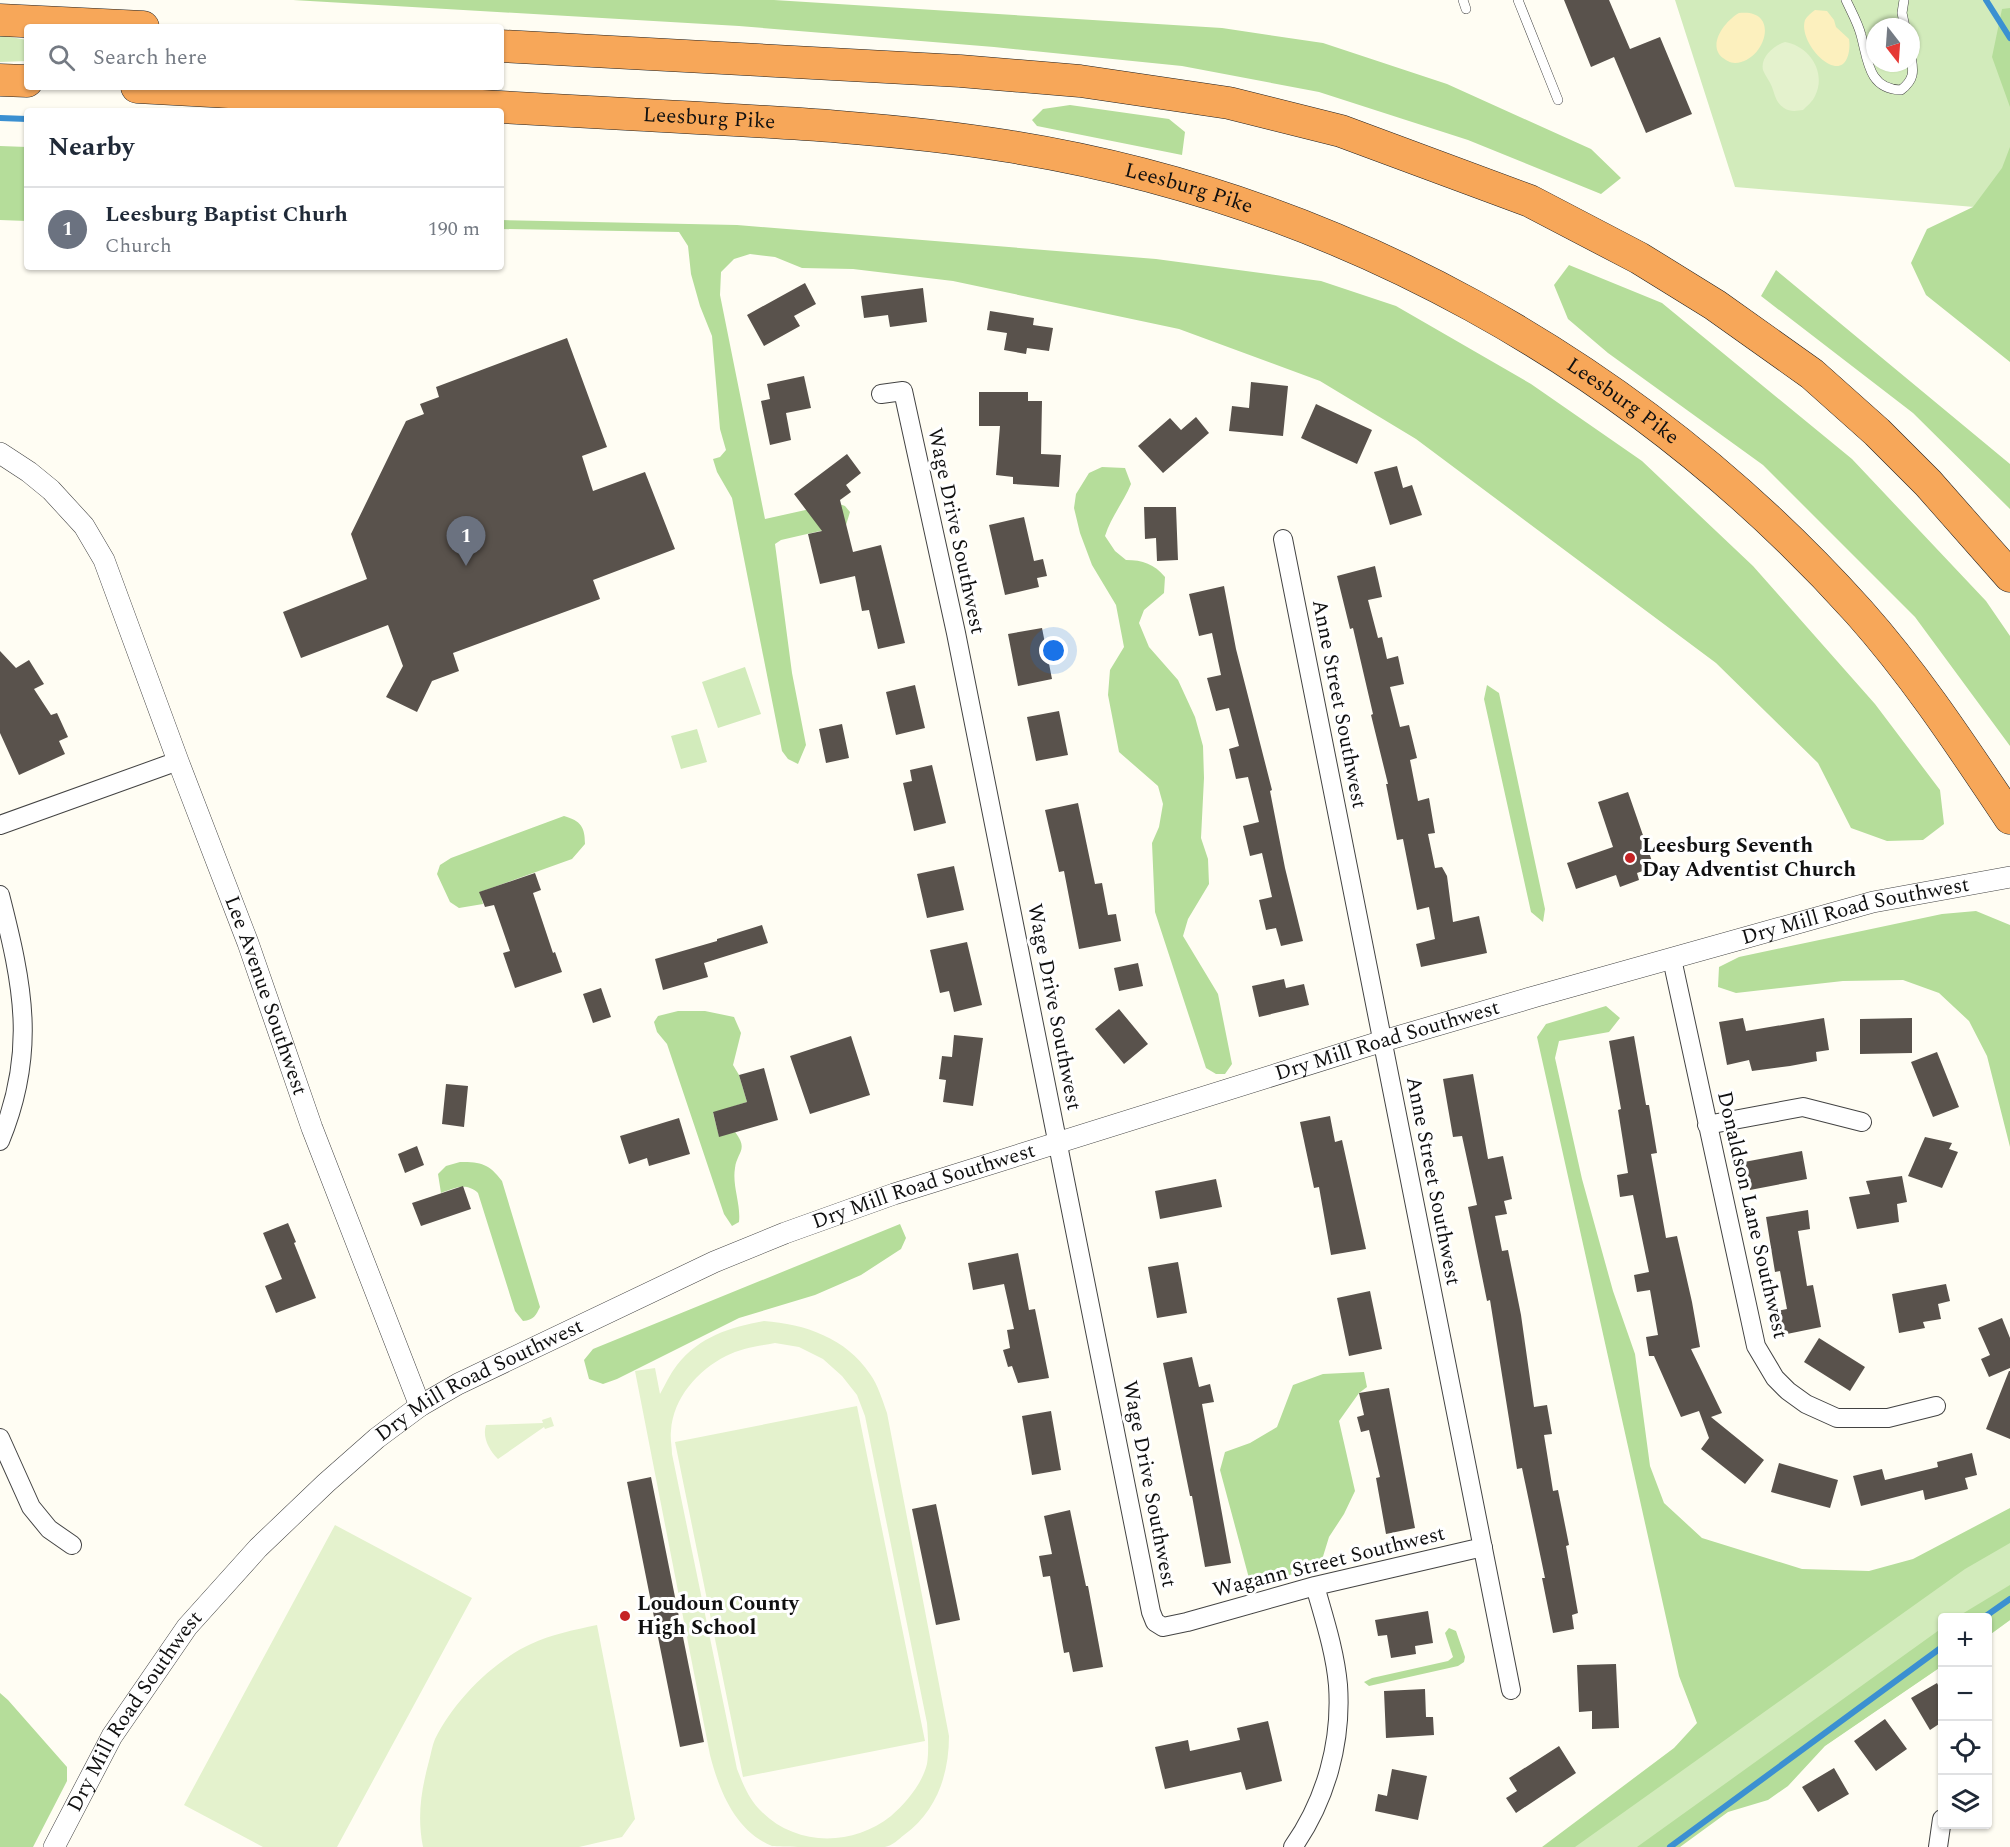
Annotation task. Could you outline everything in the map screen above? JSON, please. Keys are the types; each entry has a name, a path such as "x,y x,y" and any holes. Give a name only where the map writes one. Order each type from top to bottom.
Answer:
{"highway":[{"path":"0,20 65,24"},
{"path":"504,46 960,71 1080,81 1218,101 1341,131 1530,201 1639,258 1715,305 1812,374 1877,432 1928,483 2010,576"},
{"path":"0,80 24,81"},
{"name":"Leesburg Pike","path":"191,90 840,126 1008,146 1149,176 1252,207 1342,241 1465,299 1554,352 1645,415 1749,501 1862,615 1932,704 2010,818"}],"street":[{"name":"Wage Drive Southwest","path":"881,394 903,391 958,645 1151,1612 1155,1622 1163,1627 1187,1622"},
{"name":"Lee Avenue Southwest","path":"0,453 51,490 84,526 94,540 114,585 248,943 312,1128 420,1406"},
{"name":"Anne Street Southwest","path":"1283,539 1511,1690"},
{"path":"0,825 178,760"},
{"name":"Dry Mill Road Southwest","path":"54,1847 112,1736 187,1627 258,1548 376,1438 420,1406 458,1384 714,1262 785,1233 894,1194 1383,1041 1537,996 1873,902 2010,877"},
{"path":"0,895 15,956 24,1044 19,1085 0,1141"},
{"name":"Donaldson Lane Southwest","path":"1672,959 1756,1346 1775,1378 1788,1391 1806,1404 1837,1418 1888,1418 1936,1406"},
{"path":"1707,1125 1803,1107 1862,1122"},
{"path":"0,1438 31,1507 49,1529 72,1545"},
{"name":"Wagann Street Southwest","path":"1187,1622 1315,1586 1483,1547"},
{"path":"1293,1847 1308,1826 1324,1789 1337,1742 1338,1686 1331,1643 1315,1586"},
{"path":"1938,1847 1941,1829"}],"lane":[{"path":"1518,0 1558,100"},
{"path":"1846,0 1860,32 1866,58"},
{"path":"1903,18 1904,0"},
{"path":"1872,72 1882,86 1892,90 1901,90 1910,84 1914,72"}],"green space":[{"path":"293,0 774,0 1222,28 1323,43 1447,84 1591,149 1621,178 1601,194 1468,140 1319,92 1182,66 994,47 739,26"},
{"path":"1675,0 2010,0 2010,210 1735,187"},
{"path":"2010,8 2010,107 1992,57 2002,9"},
{"path":"0,35 24,39 24,61 0,62"},
{"path":"1785,42 1802,49 1817,69 1819,78 1815,96 1803,110 1791,111 1779,104 1763,70 1764,61 1769,52"},
{"path":"1070,105 1169,119 1185,132 1182,155 1037,126 1032,120 1043,109"},
{"path":"0,146 24,147 24,221 0,220"},
{"path":"2010,147 2010,362 1926,295 1911,263 1927,229 1973,207 2002,168"},
{"path":"504,220 737,225 1156,259 1321,281 1396,306 1531,384 1642,461 1753,566 1875,704 1940,790 1944,824 1923,840 1887,841 1851,828 1818,763 1716,663 1416,439 1320,381 1179,329 953,281 853,269 802,268 775,257 750,254 734,259 721,272 720,295 765,519 837,503 845,506 850,512 846,525 781,540 775,544 792,673 806,745 798,764 788,759 782,751 732,498 717,472 713,459 720,457 726,450 720,429 712,336 691,274 688,246 679,232 504,229"},
{"path":"1569,265 1662,303 1852,459 1986,601 2010,636 2010,746 1915,617 1763,465 1608,353 1568,319 1554,285"},
{"path":"1776,270 2010,464 2010,509 1913,413 1761,296"},
{"path":"1102,467 1125,468 1131,484 1105,536 1115,551 1126,560 1148,564 1165,577 1164,593 1144,610 1139,623 1149,647 1178,680 1195,717 1203,746 1201,838 1208,859 1209,884 1188,919 1183,936 1218,994 1232,1064 1225,1074 1216,1074 1206,1068 1155,912 1152,843 1159,827 1163,804 1158,786 1119,752 1108,695 1110,670 1124,647 1116,605 1092,565 1080,533 1074,508 1076,494 1089,473"},
{"path":"745,667 761,714 718,728 702,682"},
{"path":"1487,685 1499,693 1545,909 1543,922 1531,912 1484,699"},
{"path":"697,729 707,762 681,769 671,736"},
{"path":"564,816 578,823 584,833 585,844 572,859 480,892 483,904 459,908 450,902 437,874 440,865 451,858"},
{"path":"1976,911 2010,925 2010,1147 1987,1056 1969,1021 1939,993 1903,980 1843,981 1736,993 1718,987 1719,967 1739,957 1942,914"},
{"path":"1606,1006 1620,1018 1609,1032 1559,1041 1555,1058 1582,1179 1613,1291 1635,1354 1650,1466 1664,1503 1702,1538 1802,1569 1869,1571 1913,1559 2010,1508 2010,1543 1965,1569 1575,1847 1542,1847 1674,1748 1697,1723 1679,1676 1537,1037 1546,1024"},
{"path":"678,1011 705,1011 734,1017 741,1033 733,1065 739,1075 747,1102 713,1113 719,1136 735,1132 742,1147 734,1175 739,1222 732,1226 724,1214 667,1044 657,1032 654,1022 658,1016"},
{"path":"460,1162 484,1165 502,1181 540,1307 530,1320 523,1321 515,1311 478,1193 465,1187 441,1193 438,1174 446,1166"},
{"path":"900,1224 906,1238 901,1249 861,1275 815,1295 739,1318 617,1379 603,1384 589,1379 584,1360 593,1349"},
{"path":"764,1321 794,1325 837,1342 849,1351 870,1374 878,1387 887,1413 949,1736 947,1764 933,1803 915,1825 895,1842 885,1847 772,1846 759,1839 738,1820 718,1782 710,1755 635,1371 655,1368 660,1394 677,1365 695,1347 727,1330","holes":["775,1343 799,1347 823,1359 842,1376 857,1395 865,1416 927,1723 927,1764 913,1793 891,1816 876,1826 841,1837 806,1836 789,1830 773,1821 759,1809 744,1785 737,1769 672,1454 671,1431 676,1407 689,1386 706,1369 726,1356 750,1348"]},
{"path":"1364,1372 1367,1387 1359,1393 1339,1421 1355,1491 1329,1537 1321,1563 1287,1576 1250,1582 1220,1470 1225,1452 1250,1443 1277,1427 1293,1385 1323,1374"},
{"path":"857,1406 925,1741 743,1777 675,1442"},
{"path":"551,1417 554,1426 545,1429 544,1427 498,1459 487,1443 486,1425 543,1423 542,1420"},
{"path":"2010,1522 2010,1620 1992,1633 1992,1613 1938,1613 1938,1669 1676,1847 1545,1847"},
{"path":"335,1525 472,1598 337,1847 263,1847 184,1805"},
{"path":"2010,1585 2010,1620 1992,1633 1992,1613 1964,1613"},
{"path":"597,1625 635,1819 622,1837 579,1847 423,1847 420,1815 424,1783 435,1739 452,1711 489,1672 517,1651 547,1638"},
{"path":"1449,1628 1456,1631 1465,1657 1464,1662 1458,1666 1369,1686 1364,1682 1372,1678 1448,1661 1453,1657 1445,1633"},
{"path":"1938,1631 1938,1669 1825,1746 1788,1786 1768,1800 1728,1812 1680,1847 1637,1847"},
{"path":"0,1693 67,1767 67,1781 33,1847 0,1847"}],"sand":[{"path":"1815,10 1827,11 1836,27 1849,39 1847,59 1840,66 1829,64 1819,57 1807,39 1805,20"},
{"path":"1739,13 1752,14 1761,19 1765,26 1764,36 1754,54 1746,60 1733,63 1718,53 1716,46 1724,27"}],"building":[{"path":"1564,0 1609,0 1630,49 1660,37 1692,114 1646,133 1614,57 1591,67"},
{"path":"805,283 816,304 794,316 800,326 764,346 747,315"},
{"path":"923,288 927,322 890,327 888,315 864,318 861,296"},
{"path":"990,311 1034,318 1033,325 1053,328 1049,351 1027,348 1026,354 1004,350 1007,333 987,330"},
{"path":"567,338 607,447 582,456 593,491 645,472 675,549 593,580 600,599 453,653 459,671 432,681 417,712 386,697 403,666 388,625 301,658 283,612 367,579 351,534 406,421 424,414 420,404 439,397 436,387"},
{"path":"804,376 811,408 786,413 791,440 770,445 761,401 770,399 767,384"},
{"path":"1251,382 1288,386 1283,436 1229,431 1232,406 1249,408"},
{"path":"979,392 1028,392 1028,401 1042,401 1041,454 1061,455 1059,487 1013,484 1013,477 996,475 1000,426 979,426"},
{"path":"1316,404 1372,430 1357,464 1301,438"},
{"path":"1196,417 1209,433 1163,473 1138,446 1170,418 1181,430"},
{"path":"847,454 861,473 846,485 851,492 840,500 853,552 881,545 905,643 878,649 869,610 862,611 855,576 820,584 808,534 822,531 794,494"},
{"path":"1397,466 1403,488 1412,485 1422,515 1390,525 1374,472"},
{"path":"1144,507 1176,507 1178,560 1157,561 1156,538 1145,539"},
{"path":"1024,517 1034,561 1043,559 1047,576 1037,578 1039,587 1005,595 989,525"},
{"path":"1375,566 1382,597 1368,600 1378,638 1382,637 1387,659 1398,656 1404,684 1390,687 1400,727 1409,725 1417,758 1410,760 1418,801 1429,798 1435,833 1428,834 1435,868 1442,867 1447,876 1453,922 1479,916 1487,953 1421,967 1416,944 1435,939 1429,907 1417,910 1403,839 1397,840 1386,784 1388,784 1371,715 1373,714 1353,628 1350,629 1337,576"},
{"path":"1224,586 1236,649 1272,790 1270,791 1285,868 1303,941 1281,946 1276,928 1266,930 1259,900 1272,897 1262,853 1250,856 1243,826 1259,822 1248,777 1236,779 1229,749 1239,746 1229,708 1216,711 1207,678 1221,675 1212,633 1199,636 1189,594"},
{"path":"1042,628 1052,679 1018,686 1008,634"},
{"path":"0,651 16,668 29,660 44,684 34,689 51,715 57,713 68,737 59,741 65,754 19,775 0,733"},
{"path":"915,685 925,728 896,735 886,692"},
{"path":"1059,711 1068,755 1036,761 1027,717"},
{"path":"842,724 849,758 826,763 819,729"},
{"path":"932,765 946,823 914,831 903,783 912,781 910,770"},
{"path":"1628,792 1654,867 1637,873 1639,880 1620,887 1616,875 1576,889 1567,863 1613,847 1598,802"},
{"path":"1078,803 1095,884 1102,883 1108,915 1116,914 1121,941 1079,949 1064,871 1059,872 1045,810"},
{"path":"954,866 964,910 927,918 917,874"},
{"path":"535,873 541,890 533,893 553,953 555,952 562,972 515,988 503,953 510,951 494,905 485,907 479,892"},
{"path":"762,925 768,943 704,963 708,977 663,990 655,959"},
{"path":"967,942 982,1005 954,1012 949,991 940,993 930,950"},
{"path":"1138,963 1143,986 1119,991 1114,968"},
{"path":"1284,979 1286,988 1304,984 1309,1005 1259,1017 1252,986"},
{"path":"601,988 611,1017 593,1023 583,994"},
{"path":"1119,1009 1148,1044 1124,1064 1095,1029"},
{"path":"1743,1018 1746,1031 1824,1018 1829,1050 1816,1052 1817,1061 1790,1066 1752,1071 1749,1060 1727,1065 1719,1022"},
{"path":"1912,1018 1912,1053 1860,1054 1860,1019"},
{"path":"954,1035 983,1038 973,1106 943,1102 946,1080 939,1079 942,1056 952,1057"},
{"path":"851,1036 870,1095 810,1114 790,1056"},
{"path":"1634,1036 1657,1153 1651,1154 1666,1238 1677,1236 1692,1302 1700,1347 1691,1349 1722,1413 1711,1417 1764,1460 1745,1484 1701,1449 1709,1438 1699,1411 1681,1417 1654,1356 1649,1356 1646,1337 1658,1335 1650,1290 1637,1292 1634,1275 1649,1272 1633,1195 1620,1197 1617,1175 1628,1173 1618,1110 1621,1109 1609,1041"},
{"path":"1937,1052 1959,1107 1933,1117 1911,1062"},
{"path":"764,1068 778,1120 719,1137 713,1112 747,1102 739,1075"},
{"path":"1473,1074 1488,1159 1503,1156 1512,1199 1504,1201 1507,1214 1495,1216 1502,1251 1508,1250 1521,1315 1534,1407 1547,1405 1552,1434 1544,1435 1553,1491 1558,1490 1569,1545 1566,1546 1578,1613 1572,1615 1574,1629 1553,1633 1542,1578 1545,1578 1522,1468 1517,1469 1490,1300 1487,1301 1468,1207 1477,1205 1462,1136 1453,1137 1443,1079"},
{"path":"446,1084 468,1086 464,1127 442,1124"},
{"path":"1330,1116 1335,1142 1342,1140 1366,1249 1331,1255 1319,1187 1314,1188 1300,1122"},
{"path":"679,1118 690,1154 649,1166 647,1158 629,1164 620,1136"},
{"path":"1925,1137 1952,1143 1949,1149 1958,1152 1942,1188 1908,1176"},
{"path":"417,1146 424,1165 405,1173 398,1154"},
{"path":"1802,1151 1807,1179 1750,1190 1744,1162"},
{"path":"1902,1176 1907,1202 1897,1204 1899,1222 1857,1229 1849,1197 1870,1194 1866,1181"},
{"path":"1216,1179 1222,1207 1160,1219 1155,1191"},
{"path":"463,1186 471,1209 421,1226 412,1203"},
{"path":"1808,1210 1810,1229 1798,1231 1807,1286 1813,1285 1821,1327 1782,1335 1777,1311 1787,1309 1780,1271 1775,1272 1766,1217"},
{"path":"288,1223 316,1298 276,1313 265,1286 282,1279 263,1233"},
{"path":"1018,1253 1029,1310 1035,1309 1049,1378 1018,1383 1012,1366 1008,1367 1003,1350 1010,1348 1007,1330 1014,1329 1004,1284 973,1290 968,1263"},
{"path":"1178,1262 1187,1313 1157,1318 1148,1267"},
{"path":"1946,1284 1950,1301 1938,1304 1941,1319 1923,1322 1925,1328 1899,1333 1892,1294"},
{"path":"1370,1291 1382,1349 1349,1356 1337,1298"},
{"path":"2002,1318 2010,1338 2010,1368 1989,1377 1981,1359 1990,1355 1978,1328"},
{"path":"1819,1338 1865,1367 1850,1391 1804,1362"},
{"path":"1192,1357 1199,1387 1210,1384 1214,1402 1202,1404 1231,1563 1205,1567 1163,1363"},
{"path":"2010,1371 2010,1439 1986,1429"},
{"path":"1389,1388 1415,1528 1386,1534 1376,1478 1380,1477 1369,1430 1361,1432 1357,1417 1364,1415 1359,1393"},
{"path":"1051,1411 1061,1470 1032,1475 1022,1416"},
{"path":"1972,1453 1977,1475 1965,1478 1968,1489 1925,1500 1923,1490 1861,1506 1853,1476 1882,1469 1885,1480 1938,1467 1937,1462"},
{"path":"1779,1463 1838,1480 1830,1508 1771,1492"},
{"path":"651,1477 704,1742 680,1747 627,1482"},
{"path":"936,1504 960,1620 936,1625 912,1509"},
{"path":"1070,1510 1086,1586 1088,1586 1103,1667 1073,1672 1069,1652 1064,1653 1050,1576 1043,1577 1039,1556 1052,1554 1044,1516"},
{"path":"1428,1611 1433,1643 1415,1646 1416,1654 1391,1658 1387,1635 1378,1636 1375,1620"},
{"path":"1616,1664 1619,1728 1592,1729 1592,1711 1579,1712 1577,1665"},
{"path":"1937,1683 1938,1725 1930,1730 1911,1698"},
{"path":"1425,1689 1426,1717 1433,1717 1434,1735 1386,1738 1384,1691"},
{"path":"1885,1719 1907,1749 1876,1771 1854,1741"},
{"path":"1268,1721 1282,1781 1246,1790 1241,1772 1165,1789 1155,1747 1188,1740 1190,1751 1240,1740 1237,1728"},
{"path":"1559,1746 1576,1773 1516,1813 1506,1798 1517,1791 1509,1778"},
{"path":"1834,1768 1849,1794 1818,1812 1802,1787"},
{"path":"1392,1769 1427,1776 1418,1820 1375,1811 1378,1794 1387,1796"}],"waterway":[{"path":"1986,0 2010,38"},
{"path":"0,118 24,119"},
{"path":"1990,1613 2010,1599"},
{"path":"1670,1847 1938,1650"}],"place":[{"name":"Leesburg Baptist Churh","path":"466,566"},
{"name":"Leesburg Seventh Day Adventist Church","path":"1630,858"},
{"name":"Loudoun County High School","path":"625,1616"}]}
